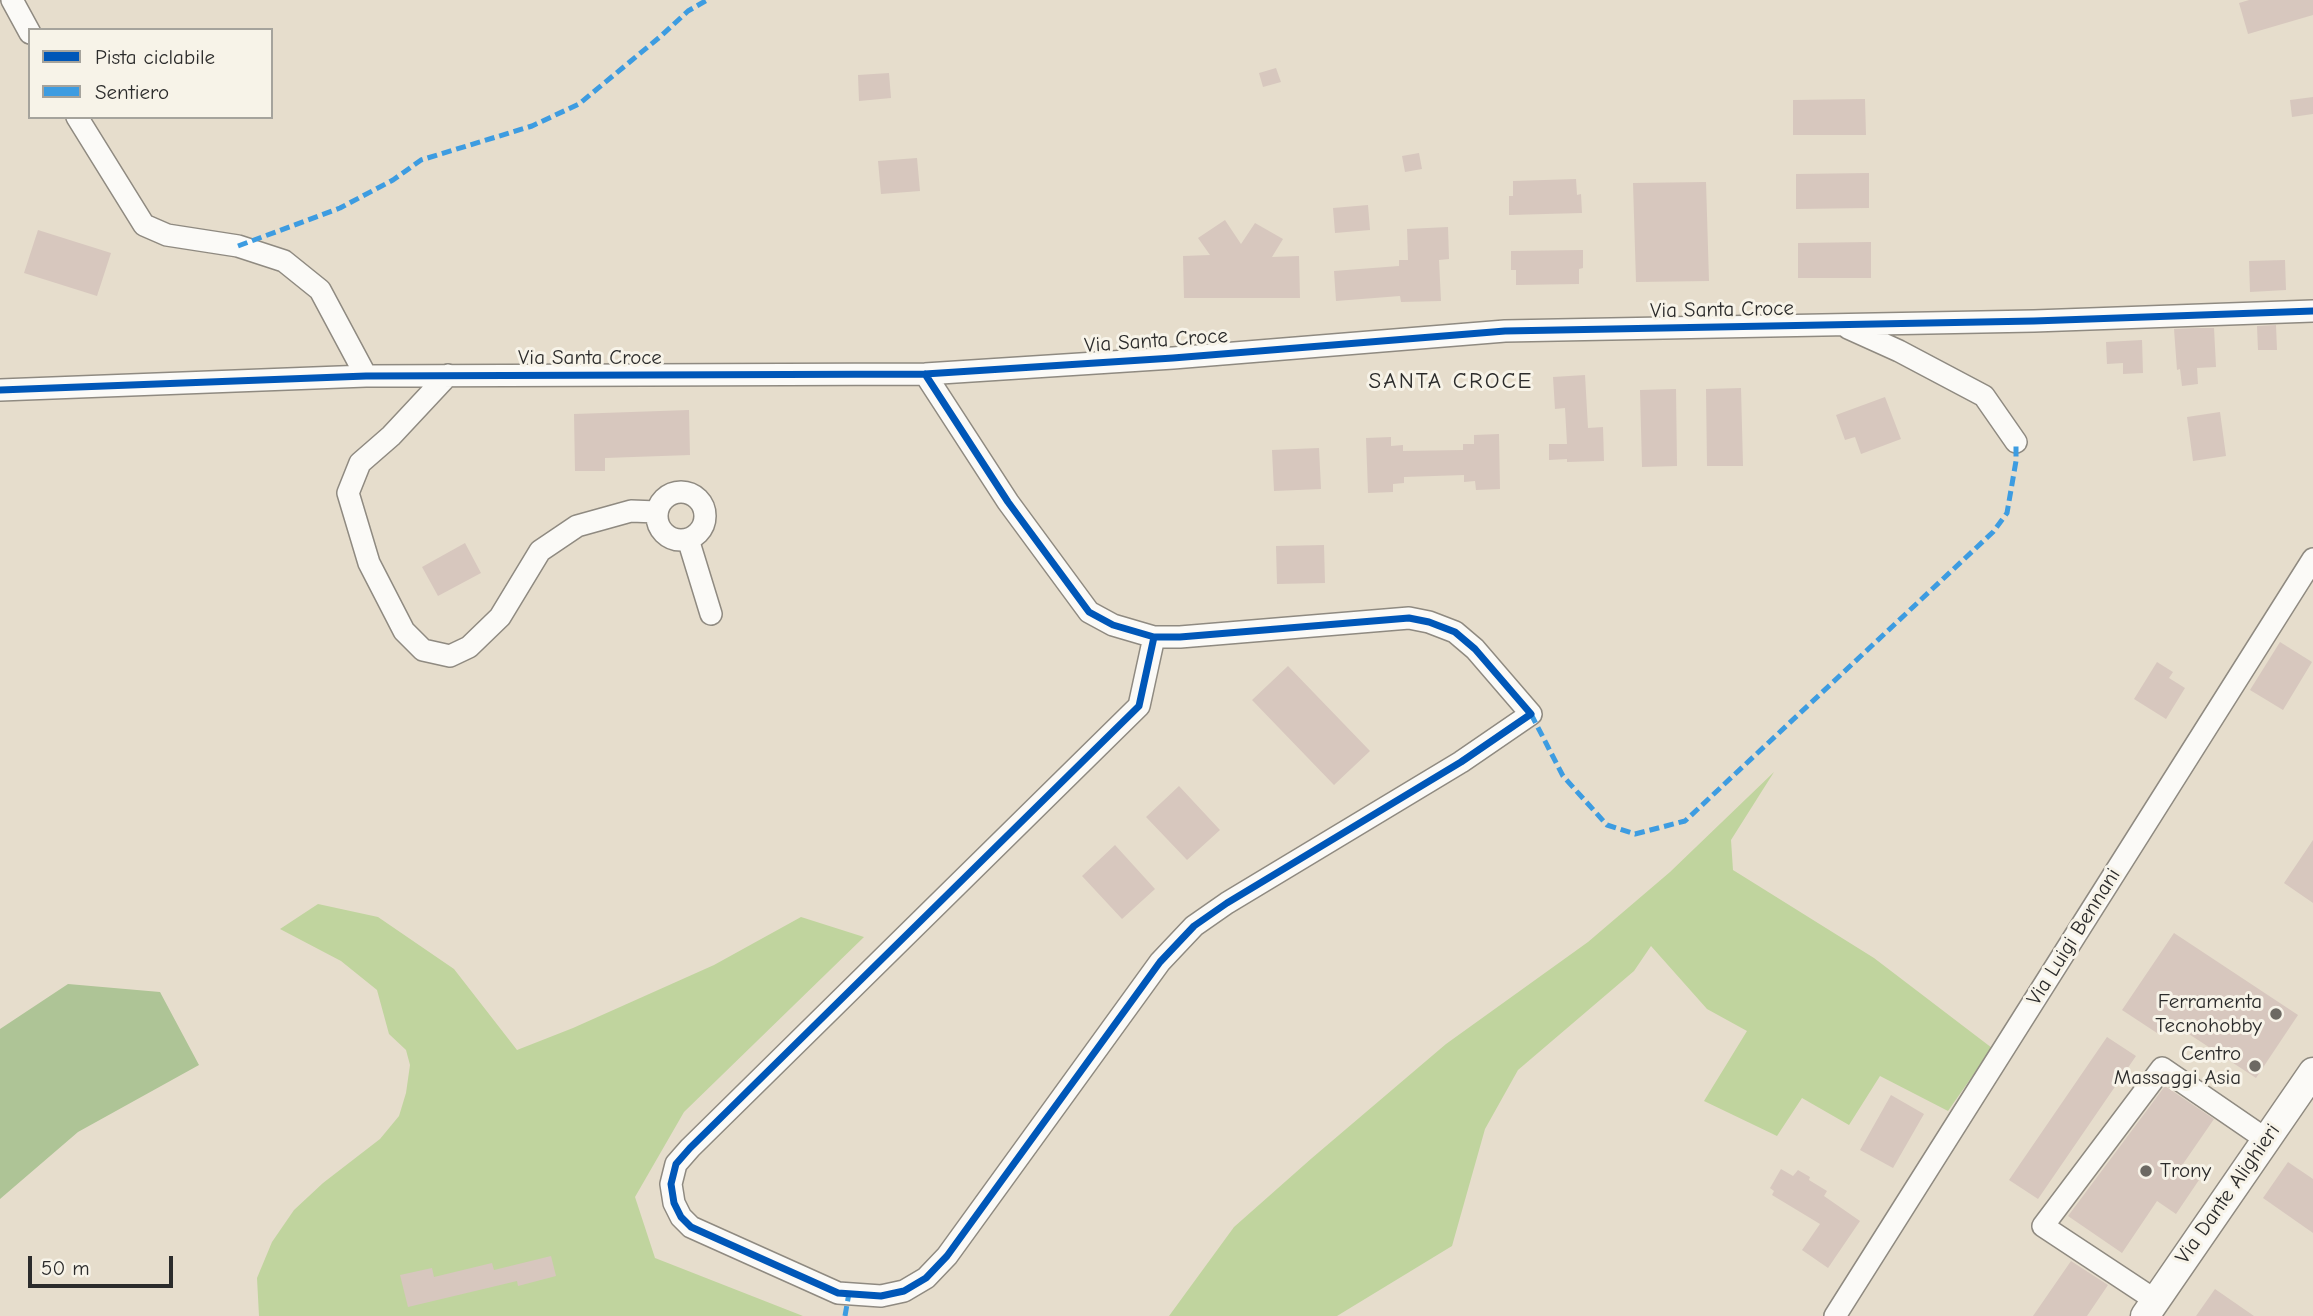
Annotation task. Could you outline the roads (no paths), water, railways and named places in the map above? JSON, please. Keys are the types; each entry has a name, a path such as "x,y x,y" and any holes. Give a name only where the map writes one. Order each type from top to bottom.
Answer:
{"main road":[{"name":"Via Dante Alighieri","path":"2150,1311 2313,1073"}],"street":[{"path":"12,0 28,29"},
{"path":"77,119 144,225 167,235 238,246 284,261 320,290 366,376"},
{"name":"Via Santa Croce","path":"0,390 366,376 925,374 1173,358 1505,331 1842,326 2313,311"},
{"path":"1842,326 1899,351 1984,396 2016,442"},
{"path":"944,403 960,372"},
{"path":"925,374 1008,502 1089,612 1113,625 1154,637 1409,618 1429,622 1455,632 1475,649 1531,715 1461,762 1227,903 1194,926 1160,962 947,1256 926,1278 904,1291 881,1296 838,1293 691,1227 681,1217 674,1203 671,1184 676,1164 1139,706 1154,637"},
{"path":"449,375 391,436 360,463 348,493 369,563 404,631 423,650 450,656 468,647 500,617 540,551 577,526 631,511 657,512"},
{"path":"686,492 700,501 705,515 704,523 695,536 688,539 672,538 660,528 657,512 664,498 671,494 686,492"},
{"path":"688,539 711,614"},
{"name":"Via Luigi Bennani","path":"1835,1316 2313,559"},
{"path":"2150,1311 2043,1226 2162,1068 2267,1140"}],"place":[{"name":"Ferramenta Tecnohobby","path":"2276,1014"},
{"name":"Centro Massaggi Asia","path":"2255,1066"},
{"name":"Trony","path":"2146,1171"}],"district":[{"name":"SANTA CROCE","path":"1451,381"}]}
